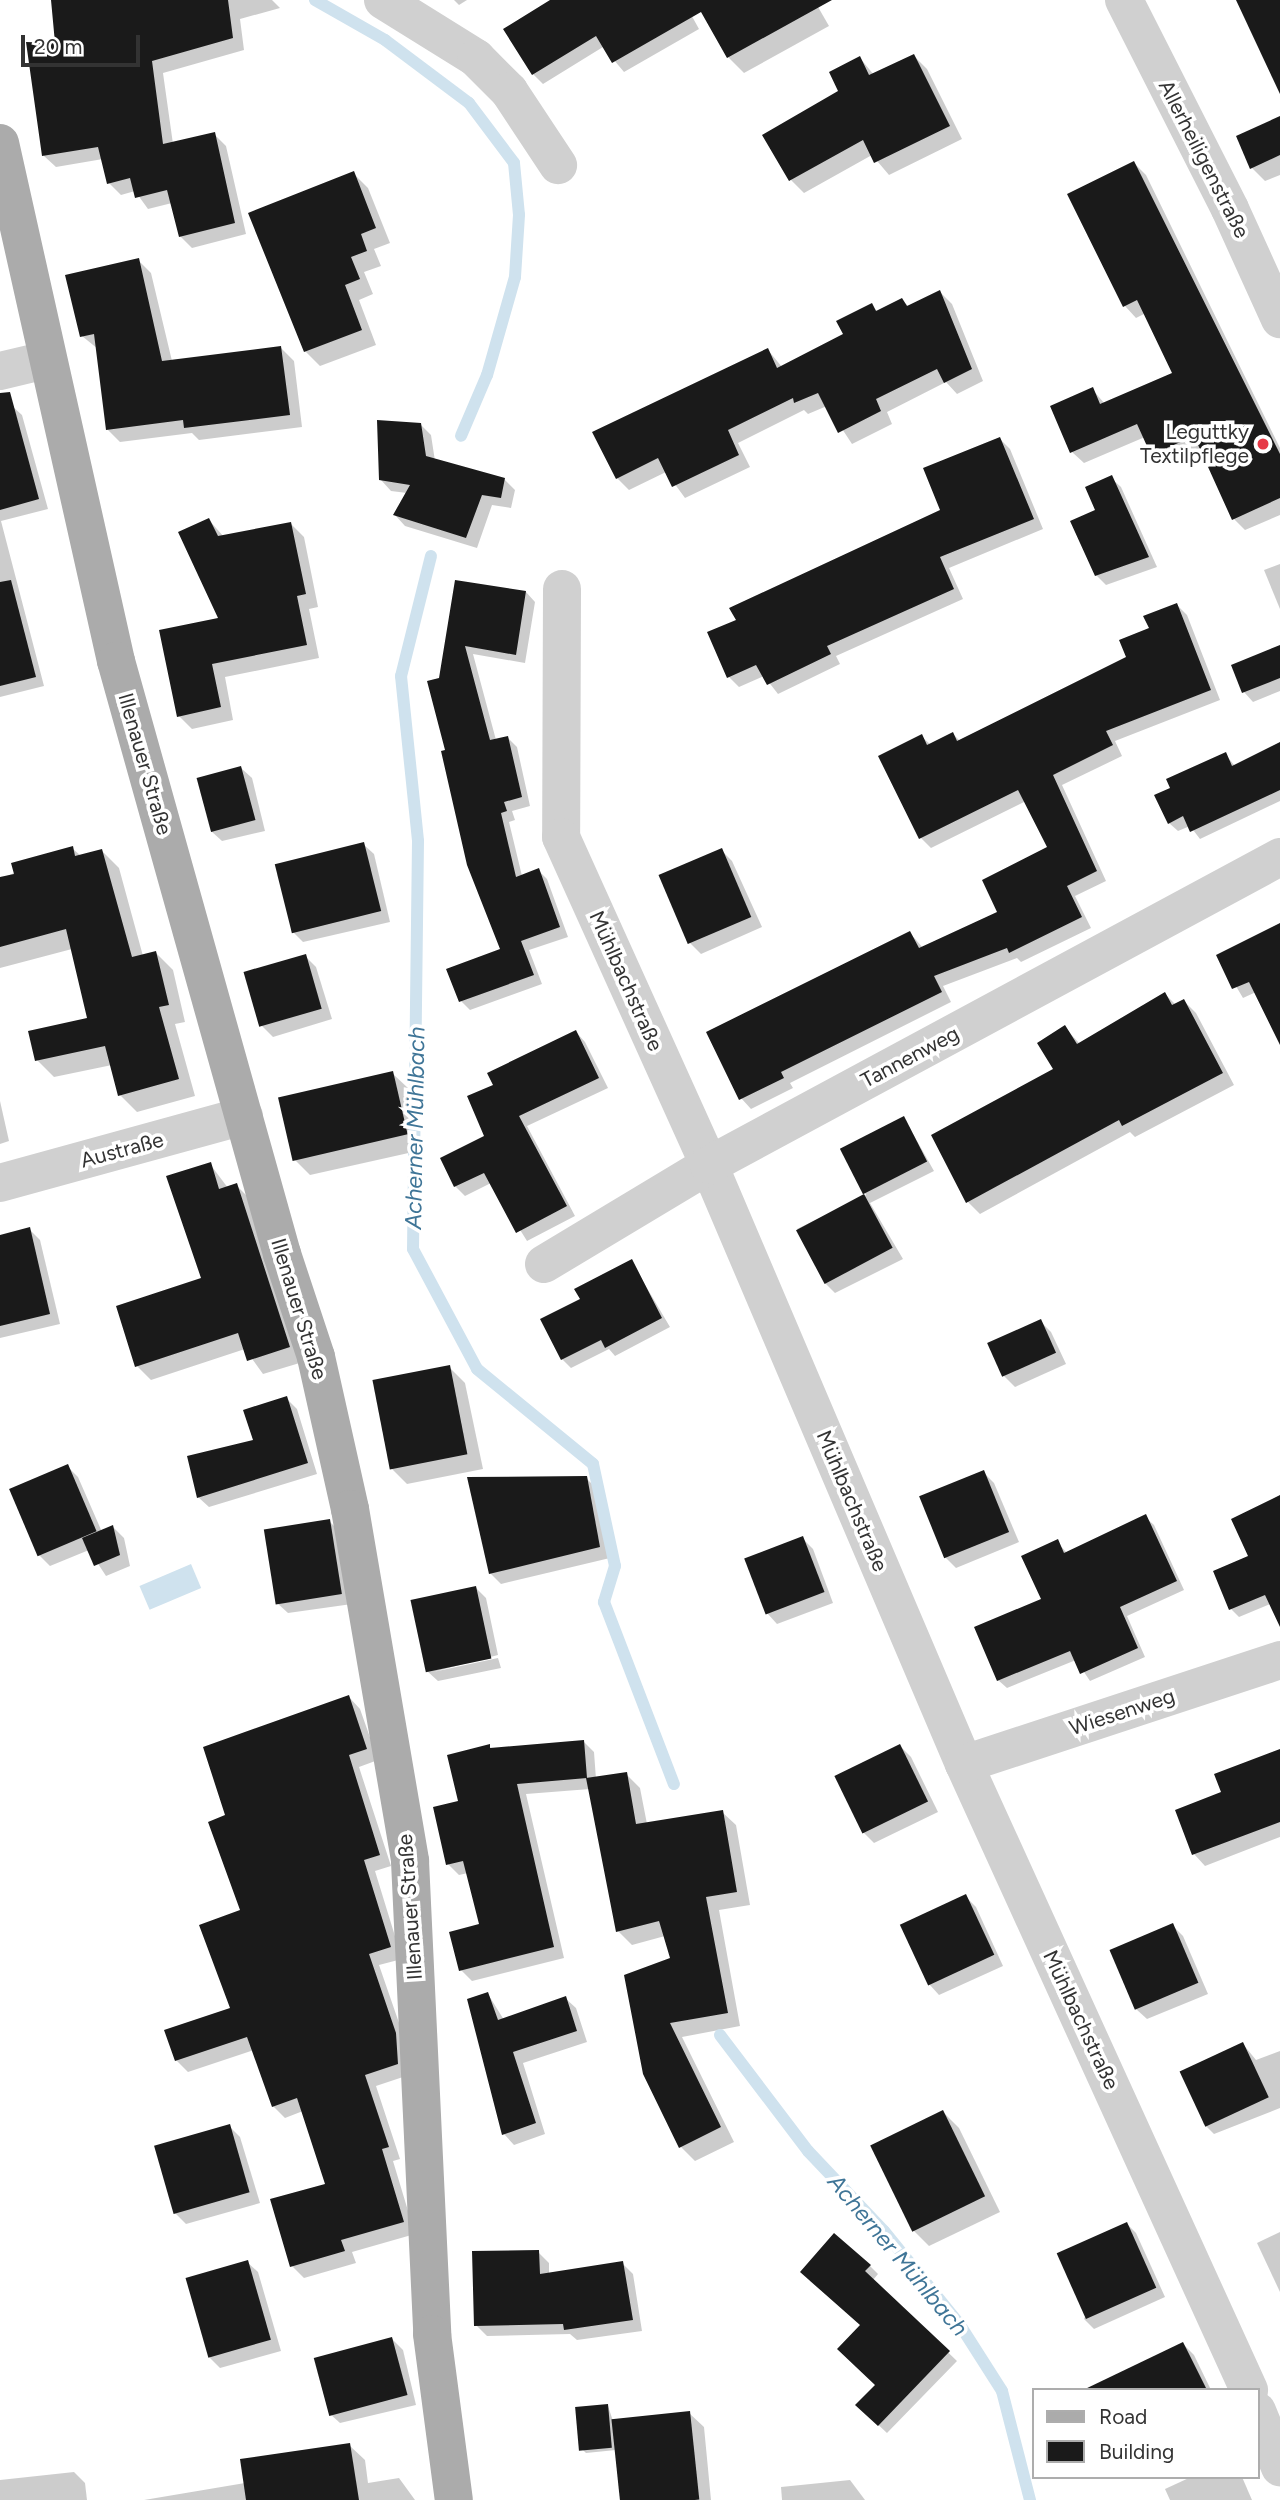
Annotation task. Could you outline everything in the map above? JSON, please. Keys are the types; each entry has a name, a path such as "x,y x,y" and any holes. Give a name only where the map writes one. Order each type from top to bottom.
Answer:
{"main road":[{"name":"Illenauer Straße","path":"0,143 46,360 116,661 244,1116 316,1357 347,1496 410,1861 432,2334 454,2500"}],"street":[{"path":"383,0 476,58 509,91 558,165"},
{"name":"Allerheiligenstraße","path":"1124,0 1230,209 1280,319"},
{"path":"0,371 46,360"},
{"name":"Mühlbachstraße","path":"562,589 561,837 709,1166 964,1764 1248,2388"},
{"name":"Tannenweg","path":"544,1264 709,1166 1280,857"},
{"name":"Austraße","path":"0,1183 244,1116"},
{"name":"Wiesenweg","path":"964,1764 1280,1660"},
{"path":"1259,2416 1280,2467"}],"water":[{"path":"191,1564 201,1588 150,1610 139,1586"}],"building":[{"path":"51,0 228,0 233,38 152,61 163,144 215,132 235,223 179,237 167,190 135,198 130,178 107,184 98,147 42,156 26,42 55,43"},
{"path":"550,0 832,0 727,58 701,12 612,63 596,36 532,75 503,29"},
{"path":"1236,0 1280,0 1280,94"},
{"path":"914,54 950,126 874,163 863,140 789,181 762,135 838,91 829,72 860,56 869,75"},
{"path":"1280,116 1280,155 1250,169 1236,136"},
{"path":"1134,161 1280,454 1280,498 1232,520 1194,436 1151,455 1137,424 1070,453 1050,406 1093,387 1100,404 1172,373 1137,300 1123,307 1067,194"},
{"path":"354,171 376,228 361,234 367,251 351,257 360,279 345,285 362,330 304,352 248,213"},
{"path":"139,258 162,361 281,346 290,415 184,428 183,420 106,430 94,334 80,337 65,275"},
{"path":"940,290 972,369 944,383 937,369 876,399 881,411 838,433 818,393 794,403 793,398 728,430 739,455 672,487 658,458 616,479 592,432 768,348 777,368 843,334 836,321 872,303 876,311 902,298 907,306"},
{"path":"10,392 39,499 0,510 0,393"},
{"path":"377,420 421,423 426,456 505,478 501,498 482,495 466,538 393,515 410,485 379,480"},
{"path":"1000,437 1034,519 940,557 954,589 827,646 831,654 767,685 756,665 727,678 707,632 736,620 729,608 940,510 923,468"},
{"path":"1112,475 1149,557 1095,576 1070,521 1095,510 1085,487"},
{"path":"209,518 218,536 291,522 306,594 297,596 307,645 212,664 221,707 177,717 159,630 218,618 178,532"},
{"path":"11,580 36,677 0,686 0,582"},
{"path":"455,580 526,591 516,655 465,646 490,740 508,736 522,797 504,802 507,811 501,813 516,877 539,868 560,927 521,941 534,975 459,1002 446,969 500,949 467,865 441,751 445,750 427,681 439,678"},
{"path":"1177,603 1211,690 1106,731 1113,745 1053,775 1097,871 1067,886 1082,917 1009,953 1007,948 934,976 942,992 781,1072 784,1078 739,1100 706,1032 910,931 919,948 997,912 982,880 1047,847 1018,790 919,839 878,756 922,734 927,745 953,732 957,741 1126,657 1119,640 1149,628 1143,616"},
{"path":"1280,645 1280,678 1242,693 1231,665"},
{"path":"1280,742 1280,790 1190,832 1183,816 1168,824 1154,795 1170,788 1166,779 1226,752 1232,766"},
{"path":"241,766 255,820 211,832 197,778"},
{"path":"364,842 381,911 292,933 275,864"},
{"path":"73,846 75,856 102,849 132,957 156,951 169,1005 159,1007 179,1079 118,1096 105,1046 35,1061 28,1031 87,1018 66,929 0,947 0,877 14,874 11,863"},
{"path":"722,848 751,917 688,944 658,875"},
{"path":"1280,923 1280,1045 1249,982 1232,989 1216,955"},
{"path":"306,954 322,1009 259,1027 244,972"},
{"path":"1165,992 1172,1005 1184,999 1223,1073 1122,1126 1119,1120 966,1203 931,1135 1053,1069 1037,1043 1065,1025 1077,1044"},
{"path":"576,1030 599,1078 519,1116 567,1206 516,1233 484,1173 454,1187 440,1158 484,1136 467,1096 493,1085 487,1073"},
{"path":"393,1071 408,1134 293,1161 278,1098"},
{"path":"904,1116 927,1161 863,1194 840,1149"},
{"path":"211,1162 219,1189 237,1183 290,1347 247,1361 238,1333 135,1367 116,1306 201,1278 166,1176"},
{"path":"864,1194 893,1248 825,1284 796,1230"},
{"path":"30,1227 50,1314 0,1326 0,1235"},
{"path":"632,1259 662,1318 605,1348 601,1340 561,1360 540,1319 580,1299 574,1289"},
{"path":"1041,1319 1056,1353 1002,1377 987,1343"},
{"path":"450,1365 467,1454 390,1469 372,1380"},
{"path":"287,1396 308,1463 197,1498 187,1456 253,1440 243,1410"},
{"path":"68,1464 97,1531 38,1556 9,1489"},
{"path":"984,1470 1009,1532 944,1558 919,1496"},
{"path":"587,1476 600,1547 489,1574 467,1477"},
{"path":"1280,1495 1280,1627 1265,1595 1229,1610 1213,1571 1248,1556 1231,1519"},
{"path":"1146,1514 1177,1581 1120,1607 1138,1648 1080,1674 1070,1651 997,1681 974,1627 1041,1599 1021,1556 1058,1539 1064,1553"},
{"path":"330,1519 342,1594 276,1605 264,1529"},
{"path":"113,1525 120,1555 94,1566 82,1538"},
{"path":"803,1536 825,1592 766,1615 744,1559"},
{"path":"476,1586 491,1658 426,1672 410,1600"},
{"path":"349,1695 367,1749 349,1755 380,1855 364,1860 391,1947 369,1954 396,2033 398,2064 365,2075 389,2147 382,2149 404,2222 341,2240 345,2251 290,2267 270,2199 325,2184 297,2098 272,2107 247,2037 175,2061 164,2030 230,2008 199,1925 240,1910 208,1822 225,1815 203,1747"},
{"path":"584,1740 587,1778 517,1784 554,1947 459,1971 449,1932 479,1924 463,1861 446,1865 433,1807 458,1801 447,1755 490,1744 490,1748"},
{"path":"900,1744 928,1802 862,1834 834,1776"},
{"path":"1280,1749 1280,1822 1192,1855 1175,1810 1221,1792 1214,1774"},
{"path":"627,1772 636,1824 723,1810 737,1892 706,1897 728,2013 670,2023 721,2127 679,2148 643,2074 624,1975 670,1958 659,1921 616,1932 586,1778"},
{"path":"966,1894 994,1955 928,1986 900,1925"},
{"path":"1173,1923 1198,1983 1135,2010 1109,1950"},
{"path":"488,1992 498,2020 566,1996 577,2031 513,2052 536,2123 502,2135 467,1999"},
{"path":"1243,2042 1269,2097 1205,2127 1180,2072"},
{"path":"943,2110 985,2196 912,2232 870,2146"},
{"path":"230,2124 250,2192 174,2214 154,2146"},
{"path":"1127,2222 1156,2288 1086,2319 1057,2253"},
{"path":"834,2233 871,2265 865,2271 950,2351 878,2426 855,2405 875,2385 837,2349 860,2325 800,2272"},
{"path":"539,2250 540,2274 623,2261 633,2320 564,2330 563,2324 474,2326 472,2251"},
{"path":"248,2260 271,2340 208,2358 186,2278"},
{"path":"392,2337 408,2395 329,2416 314,2358"},
{"path":"1183,2342 1206,2388 1087,2388"},
{"path":"608,2404 612,2448 579,2451 575,2407"},
{"path":"690,2411 699,2500 620,2500 611,2419"},
{"path":"350,2443 359,2500 246,2500 240,2459"}],"waterway":[{"name":"Acherner Mühlbach","path":"315,0 385,40 469,103 514,163 519,215 515,277 487,375 461,436"},
{"name":"Acherner Mühlbach","path":"431,556 401,676 418,841 413,1249 477,1369 593,1464 615,1566 604,1602 674,1784"},
{"name":"Acherner Mühlbach","path":"720,2035 808,2151 884,2231 960,2325 1002,2391 1030,2500"}],"place":[{"name":"Leguttky Textilpflege","path":"1263,444"}]}
